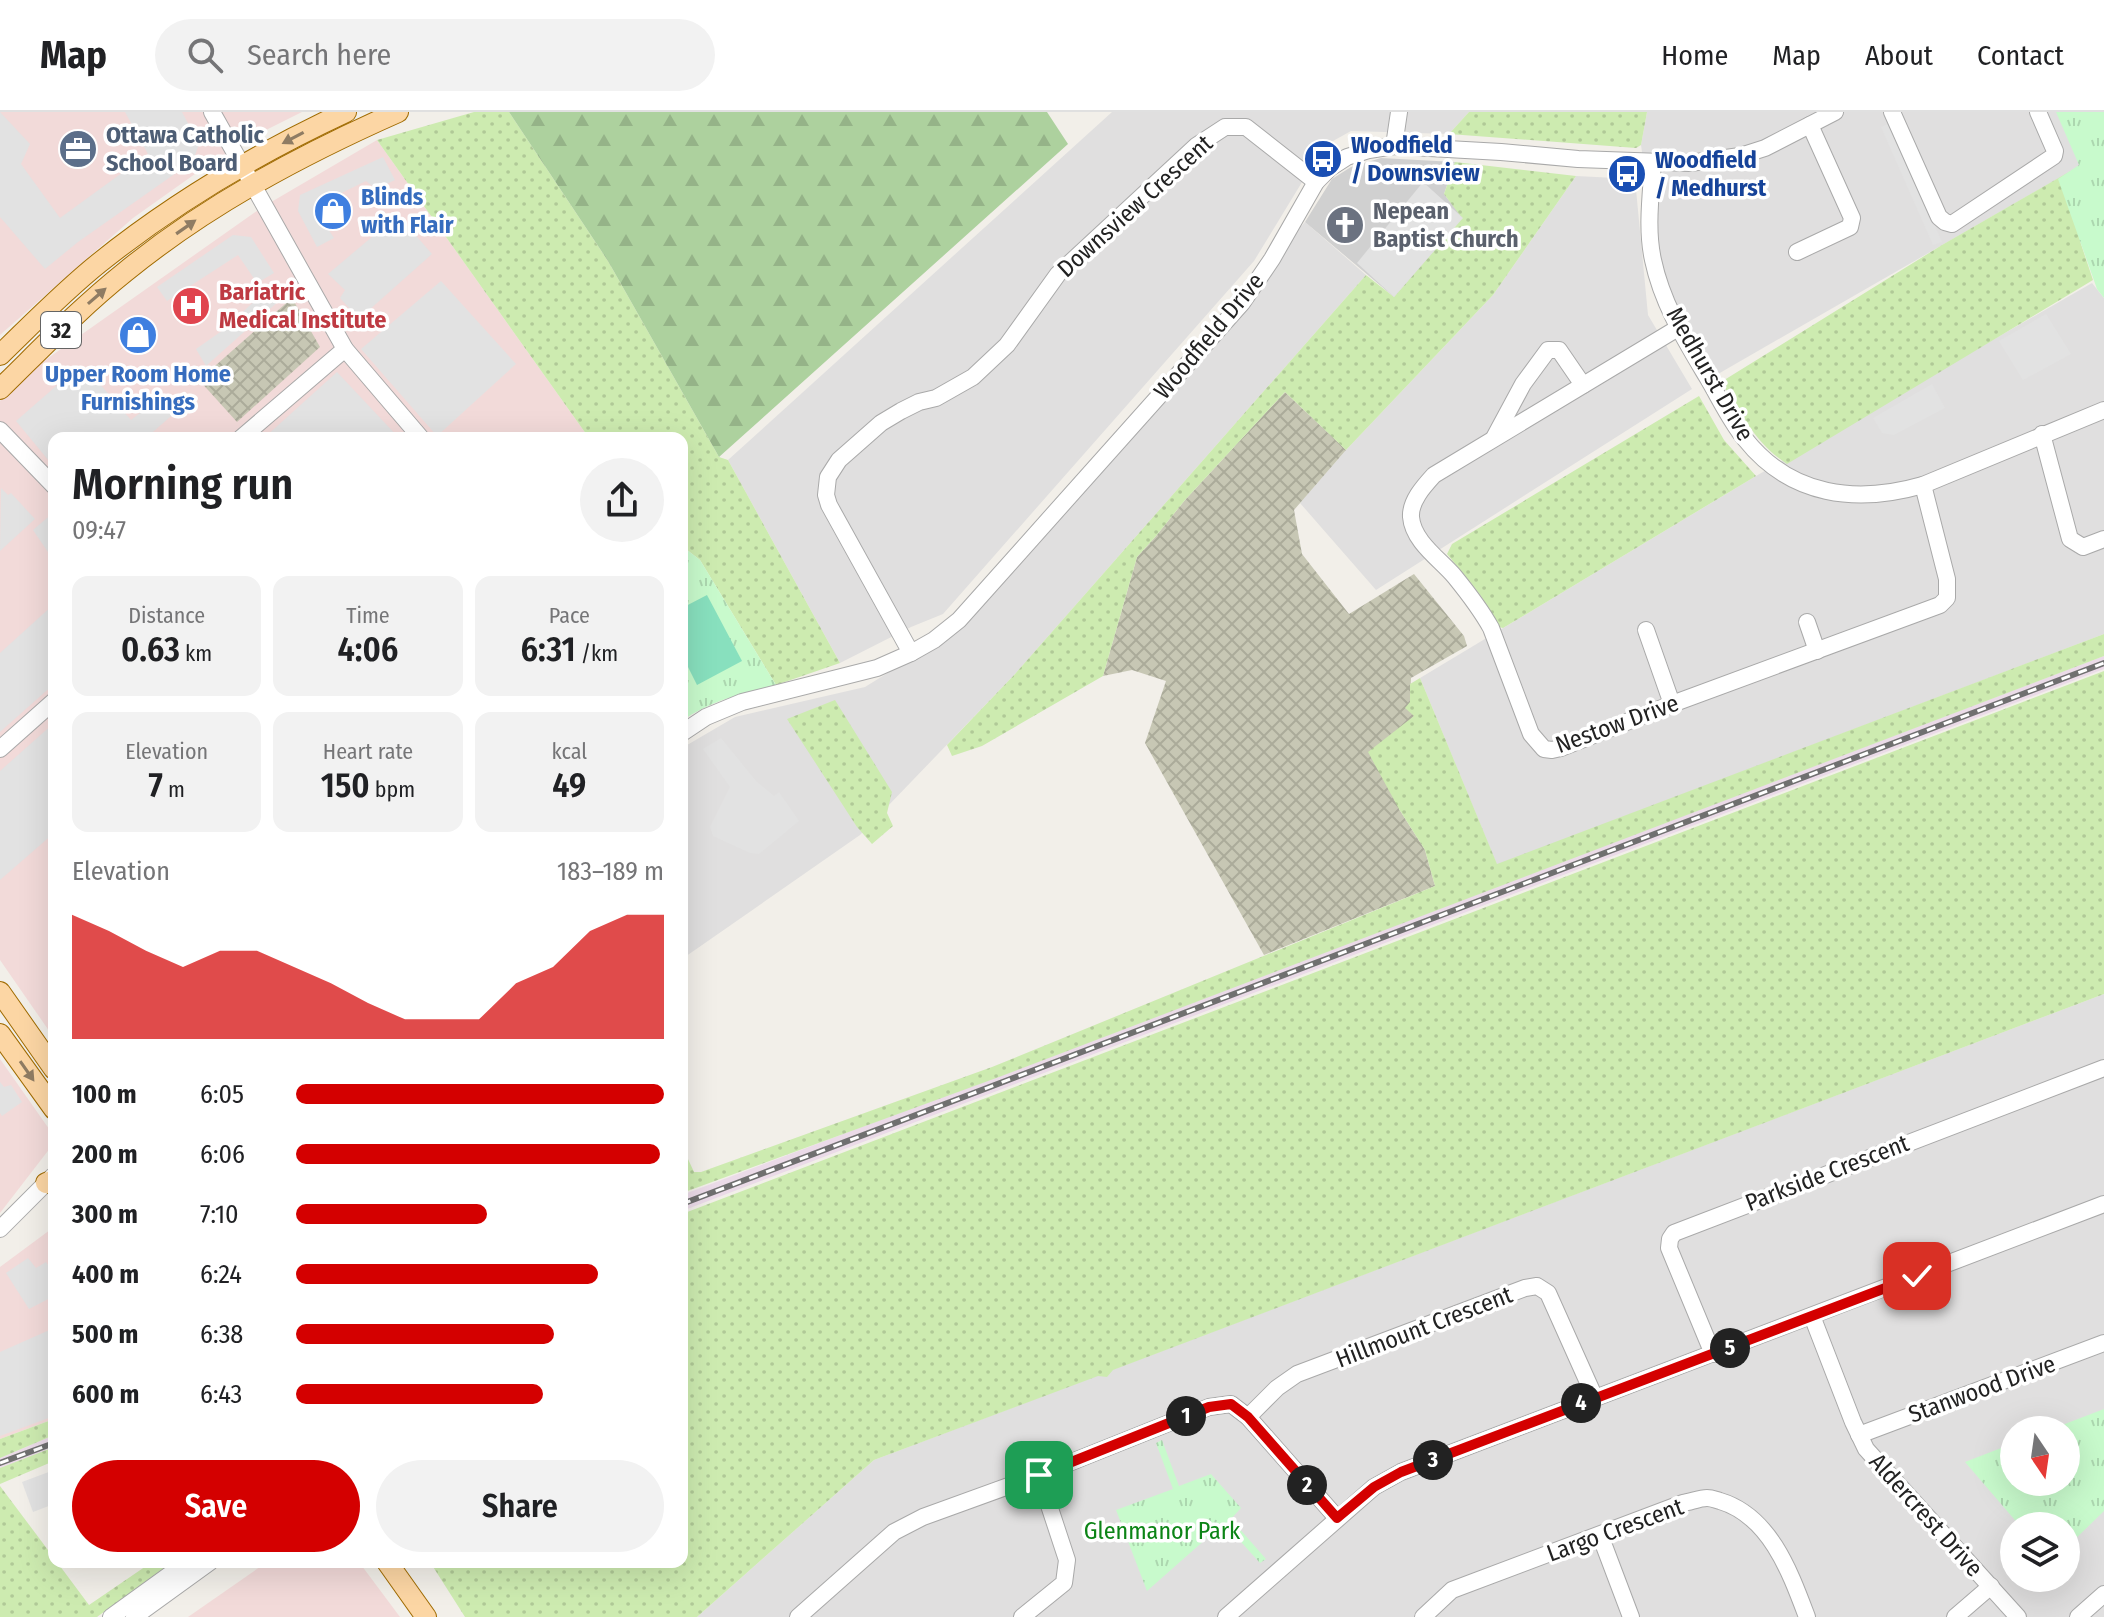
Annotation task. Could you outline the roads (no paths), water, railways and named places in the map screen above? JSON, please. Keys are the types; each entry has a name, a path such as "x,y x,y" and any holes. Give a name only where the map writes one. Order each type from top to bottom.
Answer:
{"main road":[{"name":"32","path":"0,355 98,264 158,219 226,173 346,112"},
{"name":"32","path":"0,389 123,273 206,213 253,184 398,112"},
{"path":"0,992 48,1060"},
{"path":"0,1034 48,1101"},
{"path":"391,1568 426,1617"}],"street":[{"path":"212,112 345,349 416,432"},
{"path":"1394,146 1399,112"},
{"name":"Woodfield Drive","path":"688,729 706,717 742,702 877,668 934,640 959,620 1242,303 1272,259 1316,182 1347,157 1394,146 1690,163 1740,156 1765,148 1835,112"},
{"path":"1892,112 1939,217 1952,224 2054,156 2055,151 2038,112"},
{"path":"1797,252 1843,232 1850,227 1852,218 1810,125"},
{"name":"Downsview Crescent","path":"911,653 829,505 826,495 828,477 839,460 881,423 973,377 1007,345 1058,274 1196,146 1225,127 1246,127 1316,182"},
{"name":"Medhurst Drive","path":"1653,162 1650,218 1653,258 1678,328 1745,439 1762,458 1800,483 1848,495 1897,492 1923,485 2104,410"},
{"name":"Nestow Drive","path":"1678,328 1434,475 1412,507 1411,517 1419,538 1453,574 1491,628 1531,734 1544,749 1552,750 1940,605 1947,598 1947,579 1923,485"},
{"path":"248,432 345,349"},
{"name":"Nestow Drive","path":"1494,437 1523,384 1548,350 1559,350 1583,385"},
{"path":"0,430 48,480"},
{"path":"2042,434 2070,539 2083,547 2104,539"},
{"path":"1807,622 1817,651"},
{"path":"1646,630 1672,704"},
{"path":"0,749 48,706"},
{"name":"Parkside Crescent","path":"1713,1354 1669,1248 1674,1233 2104,1068"},
{"path":"0,1229 48,1182"},
{"path":"1226,1617 1374,1487 1401,1472 2104,1204"},
{"name":"Hillmount Crescent","path":"1248,1417 1277,1388 1297,1374 1537,1286 1548,1293 1595,1398"},
{"name":"Aldercrest Drive","path":"1812,1316 1866,1449 2018,1617"},
{"name":"Stanwood Drive","path":"1859,1435 2104,1343"},
{"path":"798,1617 894,1532 923,1517 1039,1475 1209,1407 1231,1404 1248,1417 1337,1518"},
{"path":"1022,1617 1064,1583 1067,1560 1039,1475"},
{"name":"Largo Crescent","path":"1423,1617 1452,1590 1683,1503 1708,1498 1745,1512 1768,1535 1791,1574 1807,1617"},
{"path":"1600,1535 1631,1617"},
{"path":"111,1617 179,1568"},
{"path":"134,1617 202,1568"},
{"path":"1955,1617 1991,1586"},
{"path":"2078,1617 2104,1594"}],"railway":[{"path":"688,1202 2104,663"},
{"path":"0,1463 48,1445"}],"place":[{"name":"Ottawa Catholic School Board","path":"78,149"},
{"name":"Woodfield / Downsview","path":"1323,159"},
{"name":"Woodfield / Medhurst","path":"1627,174"},
{"name":"Blinds with Flair","path":"333,211"},
{"name":"Nepean Baptist Church","path":"1345,225"},
{"name":"Bariatric Medical Institute","path":"191,306"},
{"name":"Upper Room Home Furnishings","path":"138,335"}],"park label":[{"name":"Glenmanor Park","path":"1162,1531"}]}
